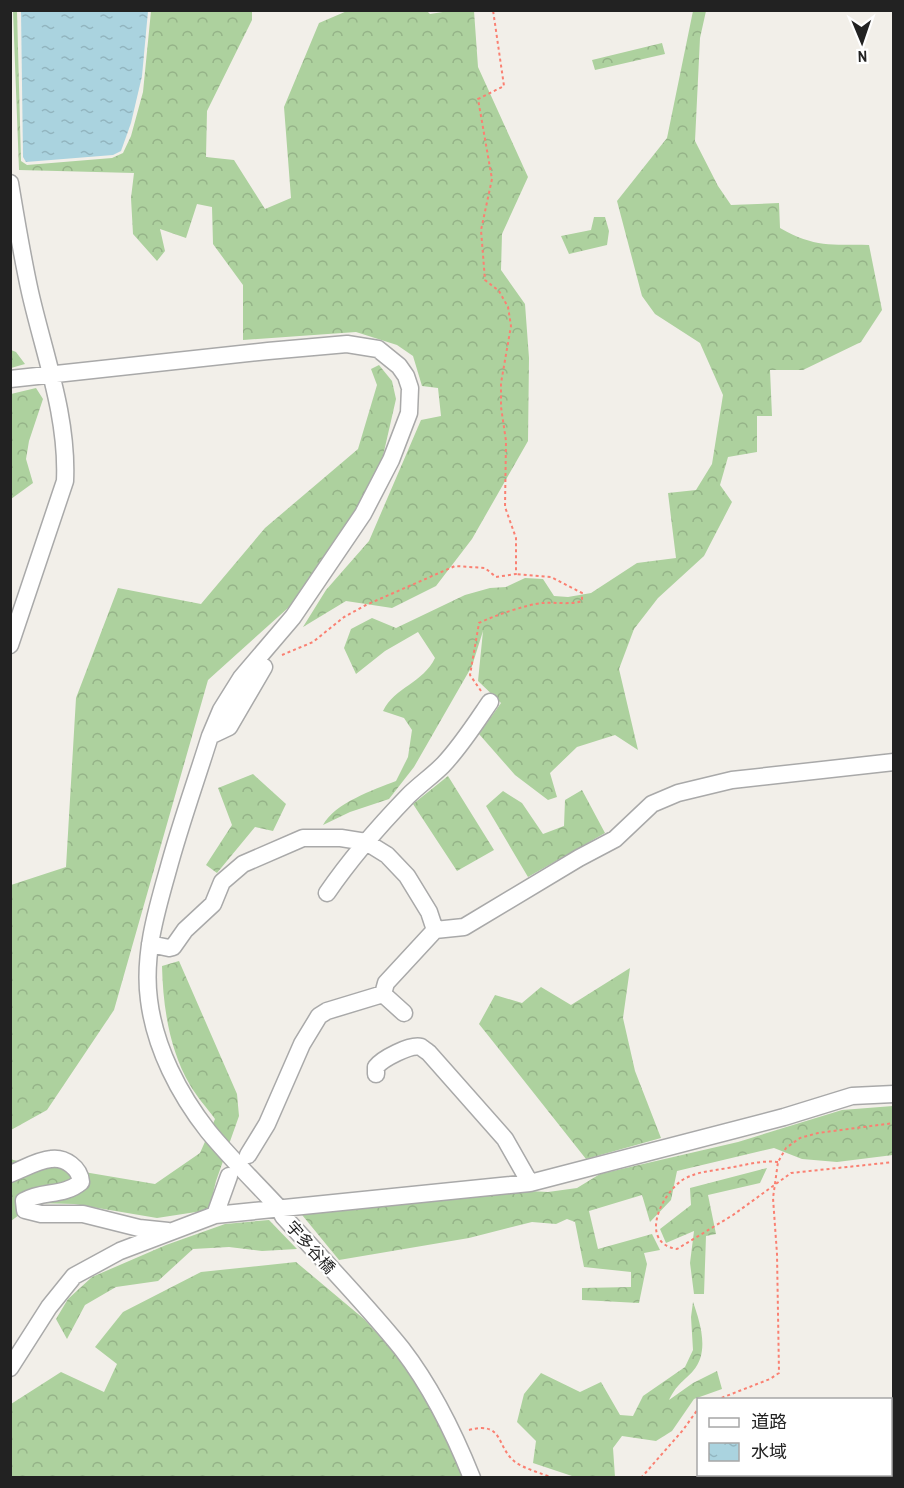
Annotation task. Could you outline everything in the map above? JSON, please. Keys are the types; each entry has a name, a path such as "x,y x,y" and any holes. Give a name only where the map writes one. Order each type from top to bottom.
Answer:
{"street":[{"path":"10,183 30,292 49,359 64,439 65,481 10,645"},
{"name":"宇多谷橋","path":"10,379 347,344 378,350 399,366 405,376 410,388 409,413 391,460 363,514 293,617 241,678 221,710 210,736 158,905 150,944 148,981 152,1020 157,1038 178,1086 208,1131 402,1350 426,1384 455,1438 472,1478"},
{"path":"210,736 229,727 264,667"},
{"path":"327,893 366,842 410,794 443,765 467,737 490,702"},
{"path":"383,994 386,983 435,930 464,927 615,839 652,804 678,794 732,780 894,762"},
{"path":"150,944 170,948 173,946 185,930 213,904 222,882 243,864 303,838 341,838 366,842 387,855 407,876 429,912 435,930"},
{"path":"383,994 404,1013"},
{"path":"248,1155 267,1124 302,1044 319,1016 327,1011 383,994"},
{"path":"376,1074 376,1067 380,1062 411,1047 422,1047 505,1139 530,1183"},
{"path":"10,1368 49,1307 74,1276 120,1251 215,1215 281,1212 530,1183 784,1117 852,1096 894,1094"},
{"path":"10,1174 52,1158 62,1161 72,1165 80,1173 81,1182 72,1190 33,1196 24,1201 25,1210 41,1214 83,1214 139,1228 172,1231"},
{"path":"215,1215 229,1176"}],"path":[{"path":"493,10 504,86 478,99 492,179 481,230 485,280 499,291 508,307 511,326 501,383 501,407 506,441 505,507 516,537 516,574"},
{"path":"264,667 278,657 313,642 344,616 455,566 484,568 496,577 516,574 551,577 582,593 582,602 540,603 500,614 479,623 470,675 490,702"},
{"path":"721,1398 770,1379 779,1372 777,1254 773,1198 778,1162 786,1148 800,1138 818,1133 894,1124"},
{"path":"778,1162 764,1161 699,1172 681,1181 662,1203 655,1227 661,1243 677,1249 732,1215 791,1173 894,1162"},
{"path":"641,1478 697,1412"},
{"path":"468,1430 491,1429 512,1460 553,1478"}],"green space":[{"path":"13,11 17,11 21,161 27,165 112,158 123,153 131,136 143,92 151,11 252,11 252,20 207,111 206,157 234,160 265,209 291,198 284,107 319,23 347,11 427,11 430,14 474,11 478,67 528,177 502,234 501,270 525,304 529,358 528,441 472,539 436,586 392,608 346,601 303,627 326,590 369,541 421,420 441,416 438,388 422,386 413,356 397,345 356,332 243,340 243,285 213,244 212,207 197,204 186,238 160,229 165,251 157,261 133,234 131,198 134,173 19,170"},
{"path":"693,11 706,11 700,38 695,141 718,186 731,205 779,203 780,228 803,239 823,244 869,245 882,310 861,342 803,370 770,370 772,416 757,416 757,452 728,457 720,485 732,502 704,556 658,598 634,629 619,669 638,750 615,735 577,747 550,773 557,797 548,800 515,775 479,734 501,703 478,681 483,631 472,666 414,767 389,799 350,812 323,825 336,810 345,804 396,781 408,757 412,730 404,718 383,711 394,696 424,673 435,658 418,632 385,651 356,674 344,648 351,629 372,618 396,628 465,595 490,588 506,587 525,578 543,579 554,596 568,597 591,593 637,563 676,558 668,493 696,490 712,464 723,395 700,343 655,314 642,296 617,201 667,138"},
{"path":"662,43 665,54 595,70 592,60"},
{"path":"594,217 605,217 609,231 607,245 569,254 561,236 591,230"},
{"path":"11,350 16,352 25,364 11,368"},
{"path":"379,365 392,381 396,399 383,456 355,527 329,567 288,608 208,680 114,1010 47,1110 11,1130 11,885 66,867 76,698 118,588 201,604 265,528 358,449 377,385 371,369"},
{"path":"36,388 43,399 29,441 26,459 33,483 11,499 11,394"},
{"path":"253,774 286,804 273,831 255,827 217,873 206,865 232,825 218,788"},
{"path":"448,776 494,850 457,871 413,804"},
{"path":"582,790 605,833 528,877 486,806 503,791 522,803 543,834 564,826 565,800"},
{"path":"179,961 237,1094 239,1116 216,1181 209,1210 157,1218 74,1204 35,1203 11,1221 10,1157 13,1160 155,1184 200,1153 215,1119 193,1089 177,1057 168,1027 164,996 162,966"},
{"path":"630,968 623,1018 635,1071 661,1138 586,1159 479,1024 495,995 522,1003 541,987 571,1005"},
{"path":"893,1106 893,1155 837,1162 802,1159 774,1148 677,1171 671,1200 650,1222 642,1195 589,1211 598,1249 652,1234 660,1250 644,1253 647,1264 639,1303 582,1300 582,1288 631,1287 631,1272 584,1267 575,1222 567,1219 556,1224 532,1222 469,1238 339,1260 298,1210 577,1188 600,1174 738,1142 842,1110"},
{"path":"767,1168 760,1183 708,1195 716,1234 706,1236 704,1294 694,1294 690,1263 694,1231 666,1243 660,1229 691,1205 690,1188"},
{"path":"269,1220 297,1249 262,1251 229,1247 193,1249 158,1281 116,1287 85,1305 67,1339 56,1319 68,1299 92,1277 166,1245 225,1224"},
{"path":"296,1262 364,1319 410,1370 449,1434 462,1477 11,1478 11,1404 61,1372 104,1392 117,1364 95,1347 123,1312 201,1272"},
{"path":"693,1302 702,1337 701,1355 693,1371 677,1387 669,1400 693,1383 717,1371 722,1389 694,1399 672,1431 656,1441 622,1436 613,1448 615,1477 575,1477 533,1463 536,1441 517,1422 524,1394 541,1373 580,1392 601,1382 620,1415 633,1416 643,1396 685,1367 693,1350 691,1317"}],"water":[{"path":"21,11 148,11 142,76 131,123 121,151 113,155 26,162 23,157"}]}
